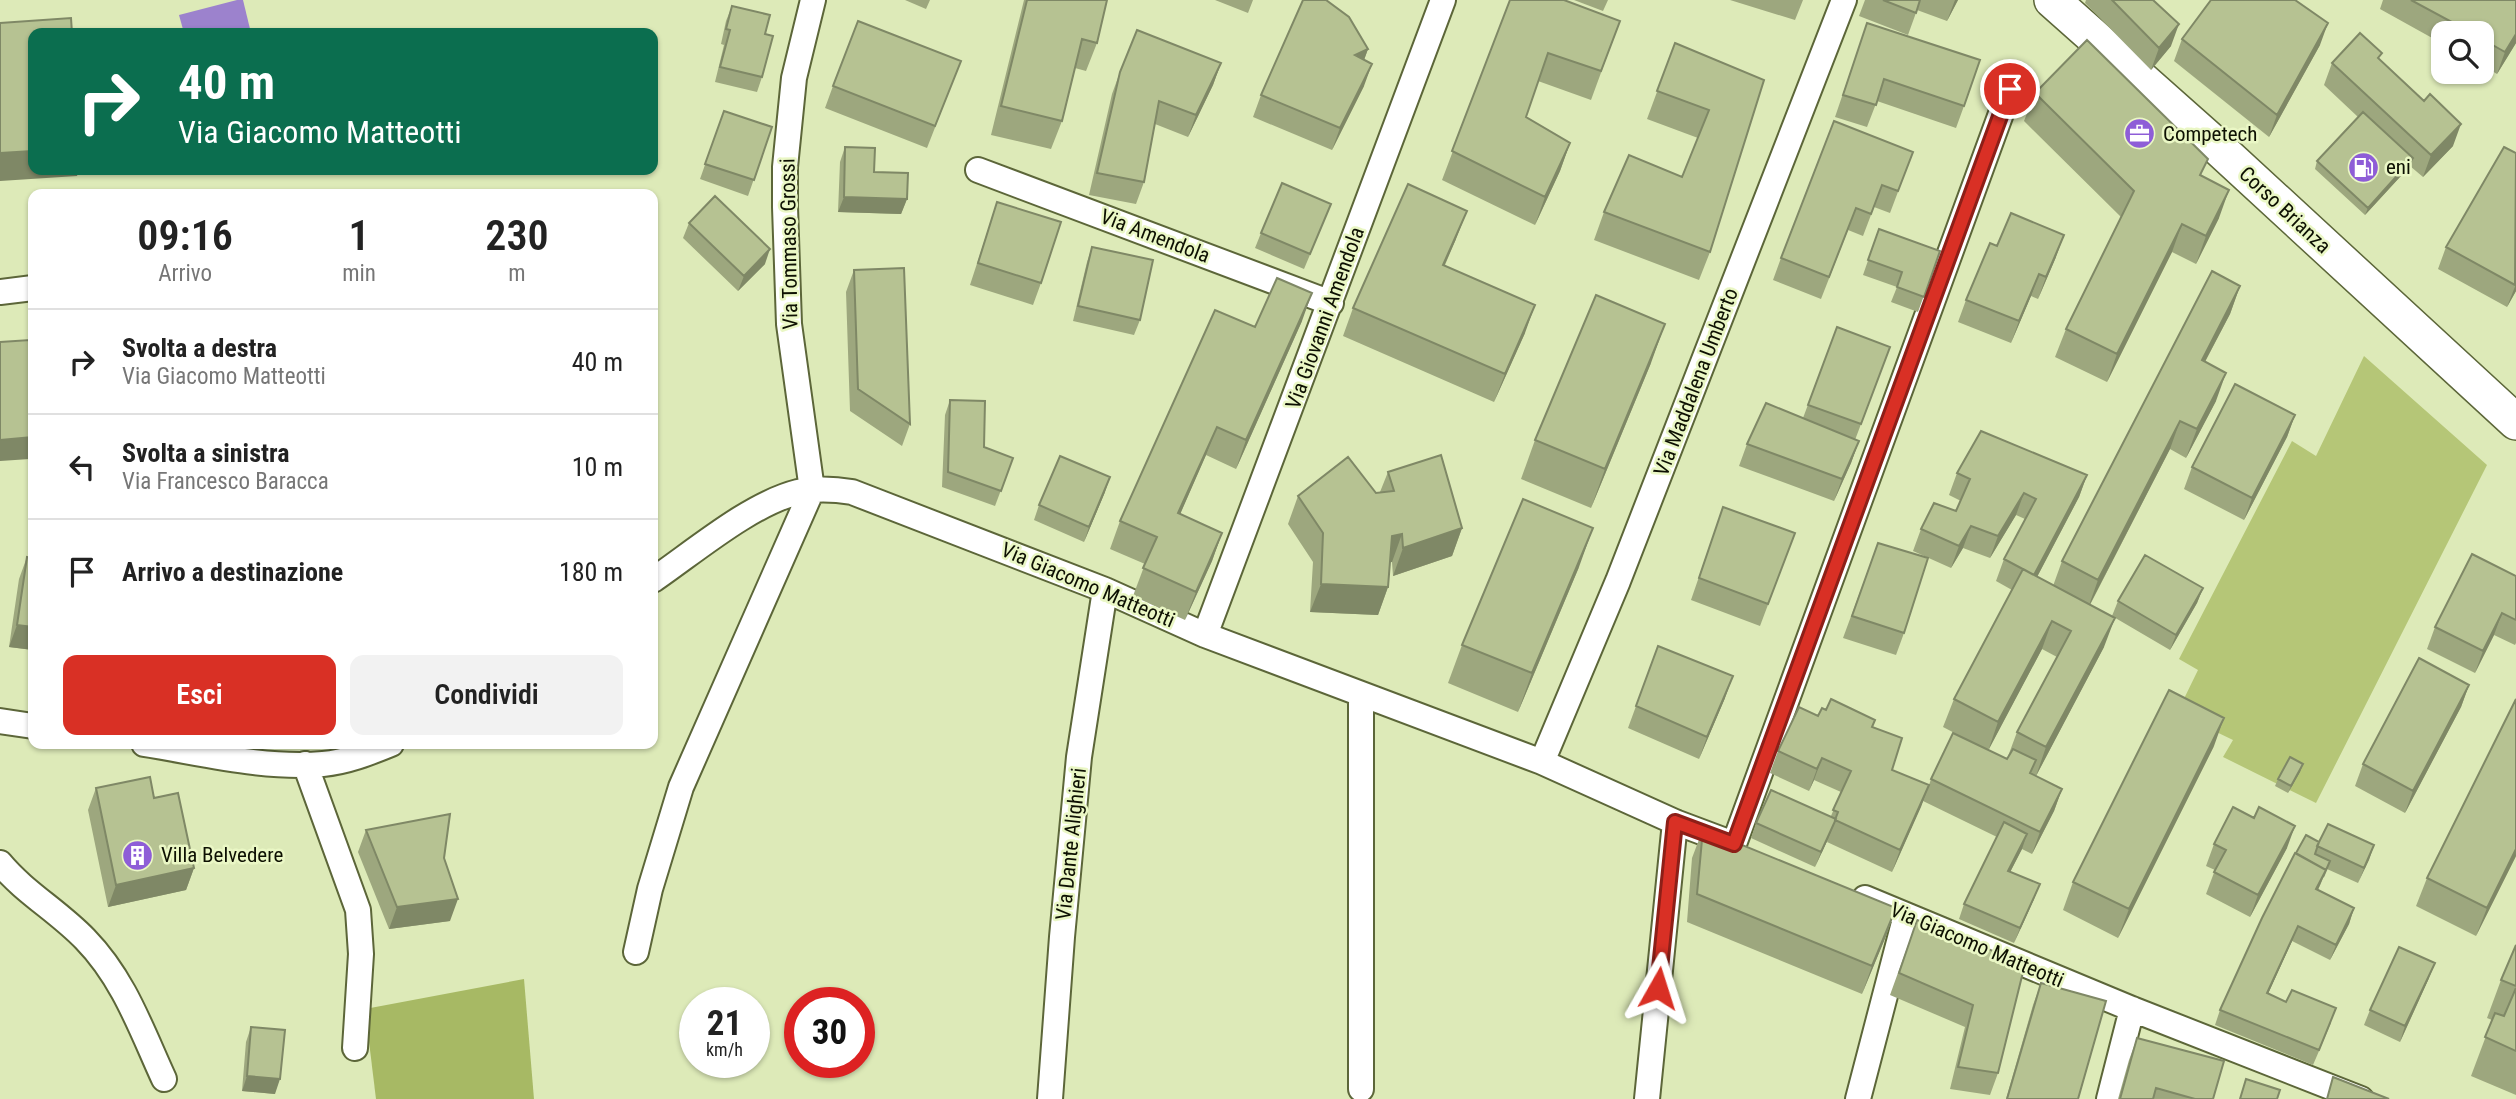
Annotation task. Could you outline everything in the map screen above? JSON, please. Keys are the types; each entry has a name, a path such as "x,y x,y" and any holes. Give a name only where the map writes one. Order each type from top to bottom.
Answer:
{"main road":[{"name":"Corso Brianza","path":"2053,0 2516,422"}],"street":[{"name":"Via Tommaso Grossi","path":"812,489 789,324 785,167 794,78 813,0"},
{"name":"Via Giovanni Amendola","path":"1205,635 1443,0"},
{"name":"Via Maddalena Umberto","path":"1542,762 1618,581 1844,0"},
{"path":"1734,844 2010,89"},
{"name":"Via Amendola","path":"978,170 1331,303"},
{"path":"0,292 28,289"},
{"name":"Via Giacomo Matteotti","path":"658,577 746,516 780,498 812,489 841,490 868,496 1105,590 1205,635 1542,762 1675,822 1759,854"},
{"path":"636,952 649,889 681,788 812,489"},
{"name":"Via Dante Alighieri","path":"1050,1099 1079,757 1105,590"},
{"path":"1361,1090 1362,694"},
{"path":"0,721 28,725"},
{"path":"177,749 268,763 305,764 333,762 378,749"},
{"path":"305,764 358,910 361,954 355,1048"},
{"path":"1647,1099 1675,822"},
{"path":"0,863 16,883 84,938 120,982 164,1079"},
{"name":"Via Giacomo Matteotti","path":"1845,889 2132,1009 2361,1099"},
{"path":"1858,1099 1906,915"},
{"path":"2109,1099 2132,1009"}],"green space":[{"path":"2364,356 2487,465 2316,803 2223,757 2233,740 2177,713 2198,670 2179,659 2292,441 2316,456"},
{"path":"524,979 534,1099 376,1099 365,1009"}],"shaded area":[{"path":"243,0 250,28 183,28 179,15"}],"building":[{"path":"1027,0 1107,0 1097,43 1082,39 1062,121 1001,106"},
{"path":"1303,0 1326,0 1349,17 1368,49 1355,55 1372,64 1340,128 1261,95"},
{"path":"1510,0 1564,0 1620,21 1601,71 1548,53 1526,117 1570,143 1545,197 1452,151"},
{"path":"1883,0 1920,0 1916,13"},
{"path":"2112,0 2153,0 2179,24 2159,48"},
{"path":"2211,0 2295,0 2328,23 2277,115 2182,39"},
{"path":"2411,0 2516,0 2516,34 2505,52 2494,46 2494,21 2450,21"},
{"path":"732,6 770,15 765,34 773,36 762,77 720,67 730,30 726,29"},
{"path":"71,18 72,28 28,28 28,151 0,153 0,23"},
{"path":"858,21 961,61 935,126 833,86"},
{"path":"1867,23 1980,60 1964,106 1884,79 1876,105 1843,95"},
{"path":"1137,30 1221,63 1196,115 1159,101 1144,182 1097,173 1120,72"},
{"path":"2360,33 2382,53 2378,58 2424,101 2430,94 2461,124 2431,155 2332,63"},
{"path":"2087,40 2208,159 2200,175 2229,190 2206,236 2182,224 2117,354 2066,329 2134,191 2035,93"},
{"path":"1675,43 1764,80 1710,252 1604,212 1629,155 1682,177 1709,110 1657,91"},
{"path":"724,111 772,127 754,180 705,164"},
{"name":"eni","path":"2363,112 2413,158 2368,208 2317,161"},
{"path":"1834,121 1913,152 1898,191 1882,185 1871,214 1856,208 1829,277 1781,258"},
{"path":"845,147 875,148 874,172 908,173 907,199 844,197"},
{"path":"2504,147 2516,153 2515,285 2446,247"},
{"path":"1282,183 1331,204 1310,254 1261,233"},
{"path":"1408,184 1467,211 1443,265 1535,305 1505,374 1353,308"},
{"path":"715,196 770,249 744,276 689,223"},
{"path":"997,202 1061,222 1041,283 978,263"},
{"path":"2011,213 2064,235 2046,277 2039,274 2019,321 1966,300 1990,243 1997,246"},
{"path":"1879,229 1940,251 1924,297 1897,287 1902,272 1868,260"},
{"path":"1092,247 1153,260 1140,320 1078,306"},
{"path":"904,268 910,424 858,389 854,270"},
{"path":"2212,271 2240,286 2202,360 2226,373 2197,429 2180,421 2098,580 2062,561"},
{"path":"1277,278 1312,293 1246,440 1217,427 1178,513 1222,533 1196,592 1143,568 1157,537 1120,521 1215,310 1255,327"},
{"path":"1596,295 1665,324 1605,469 1535,440"},
{"path":"1837,327 1890,347 1861,424 1808,405"},
{"path":"28,340 28,437 0,440 0,342"},
{"path":"2235,384 2295,415 2252,498 2192,467"},
{"path":"950,400 985,401 984,447 1013,458 1001,491 948,472"},
{"path":"1766,403 1859,441 1842,479 1747,444"},
{"path":"1981,431 2087,475 2034,575 2004,559 2036,499 2024,493 1998,536 1971,526 1959,546 1921,529 1934,503 1956,511 1970,479 1957,473"},
{"path":"1441,455 1462,528 1403,548 1402,534 1392,536 1388,587 1321,584 1323,533 1298,496 1348,457 1376,493 1394,491 1388,472"},
{"path":"1060,456 1110,477 1089,527 1039,505"},
{"path":"1523,499 1593,528 1532,673 1462,645"},
{"path":"1723,507 1795,533 1768,604 1699,578"},
{"path":"1878,543 1928,558 1904,633 1852,616"},
{"path":"2472,554 2516,576 2516,620 2502,613 2483,651 2435,627"},
{"path":"2145,555 2203,588 2176,635 2118,601"},
{"path":"27,557 28,626 17,625"},
{"path":"2023,569 2115,618 2046,747 2017,732 2071,631 2052,621 1998,722 1954,699"},
{"path":"1658,646 1733,676 1707,737 1636,706"},
{"path":"2419,658 2469,685 2413,791 2363,764"},
{"path":"2169,690 2224,718 2129,909 2073,882"},
{"path":"1831,699 1875,720 1872,727 1902,738 1892,770 1929,785 1900,850 1835,820 1838,812 1833,810 1851,771 1822,758 1817,769 1778,751 1799,707 1818,716 1822,708 1826,710"},
{"path":"2516,699 2516,849 2487,908 2427,878"},
{"path":"1953,733 2007,759 2013,749 2036,760 2030,773 2062,789 2040,832 1931,779"},
{"path":"2290,757 2303,764 2291,786 2278,779"},
{"name":"Villa Belvedere","path":"150,777 154,798 178,793 194,868 116,885 96,788"},
{"path":"1771,790 1836,819 1821,852 1756,823"},
{"path":"2233,807 2254,818 2259,807 2295,826 2258,895 2214,872 2226,850 2214,844"},
{"path":"450,814 444,858 458,899 397,907 366,830"},
{"path":"2004,822 2027,834 2008,871 2040,884 2020,928 1964,904"},
{"path":"2328,824 2374,845 2364,868 2317,846"},
{"path":"1703,829 1896,908 1872,966 1697,894"},
{"path":"2306,835 2319,842 2315,854 2330,861 2323,877 2326,870 2296,853"},
{"path":"2295,853 2326,870 2316,889 2354,908 2336,945 2298,926 2267,993 2286,1002 2292,990 2336,1008 2319,1050 2220,1010"},
{"path":"1917,920 2025,964 1998,1073 1958,1067 1973,1005 1899,973"},
{"path":"2516,945 2516,986 2501,980"},
{"path":"2399,947 2435,963 2405,1026 2370,1010"},
{"path":"2041,983 2106,1001 2078,1099 2007,1099"},
{"path":"2516,988 2516,1051 2485,1037 2495,1013 2504,1016"},
{"path":"251,1027 285,1030 280,1079 247,1076"},
{"path":"2137,1038 2224,1061 2213,1099 2195,1099 2156,1088 2153,1099 2120,1099"},
{"path":"2333,1077 2389,1099 2327,1099"},
{"path":"2246,1079 2280,1090 2277,1099 2240,1099"}],"place":[{"name":"Competech","path":"2140,134"},
{"name":"eni","path":"2363,167"},
{"name":"Villa Belvedere","path":"138,855"}],"route":[{"path":"1658,988 1675,822 1734,844 2010,89"}]}
